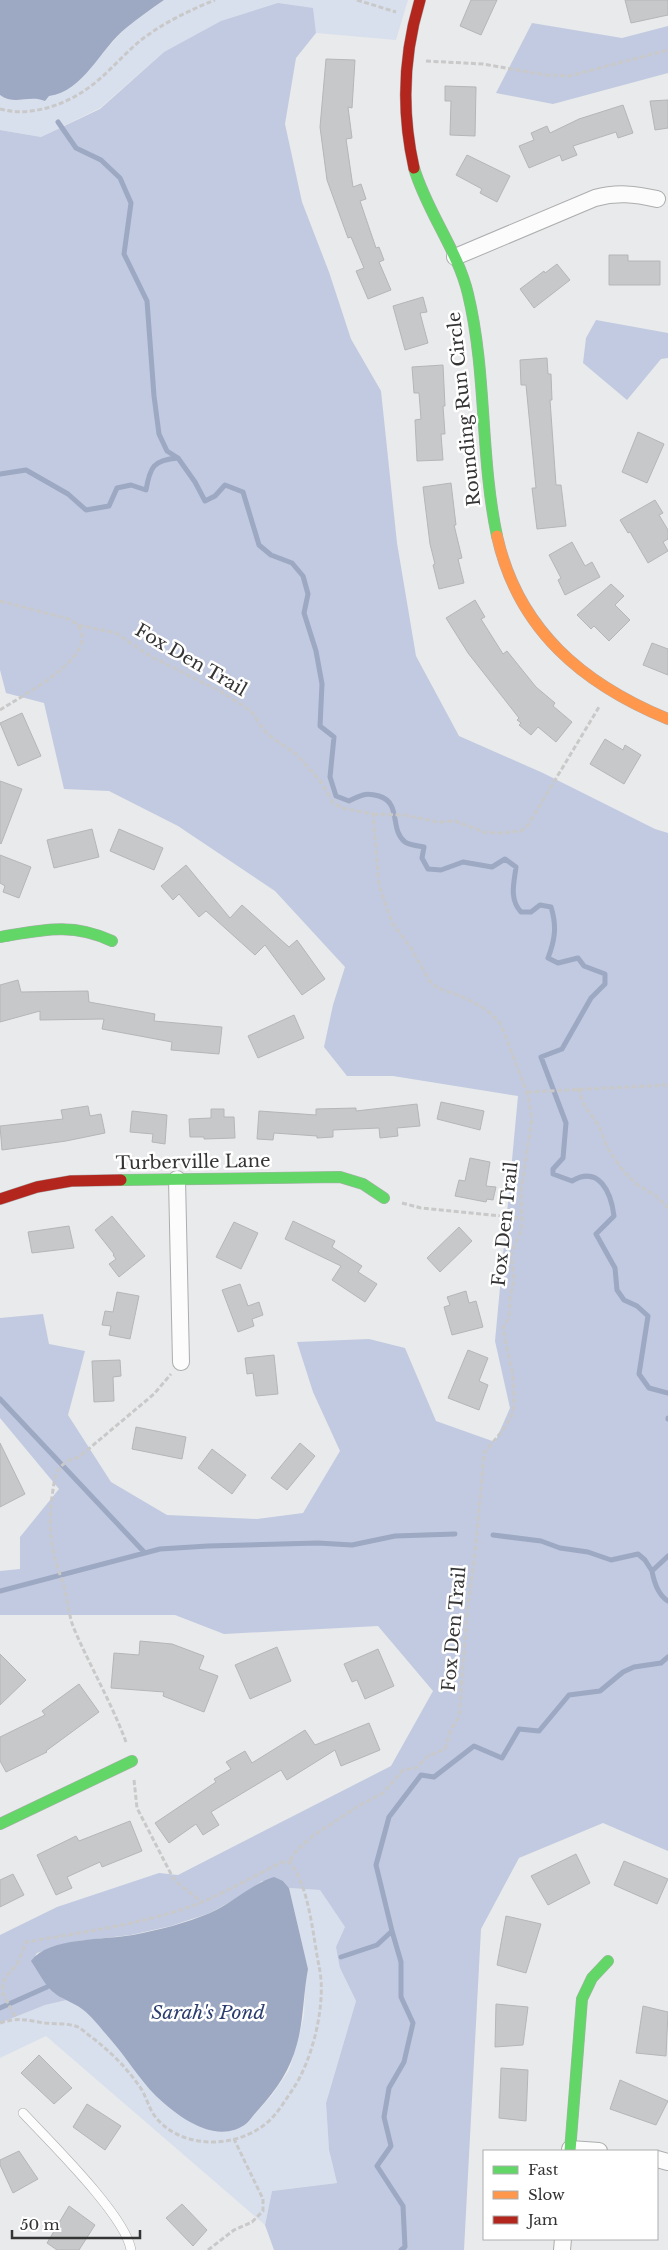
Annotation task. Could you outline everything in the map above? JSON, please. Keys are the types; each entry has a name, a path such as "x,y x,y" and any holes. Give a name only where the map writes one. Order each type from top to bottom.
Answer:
{"street":[{"name":"Rounding Run Circle","path":"420,0 414,16 405,60 404,99 406,133 422,192 455,258 467,289 475,324 493,517 500,549 511,580 525,608 544,635 565,659 590,680 609,692 645,711 668,719"},
{"path":"455,258 595,198 613,193 635,194 657,199"},
{"path":"0,938 72,928 98,933 112,941"},
{"name":"Turberville Lane","path":"0,1199 37,1187 71,1181 340,1177 357,1180 373,1188 384,1198"},
{"path":"177,1179 181,1362"},
{"path":"0,1824 132,1761"},
{"path":"570,2150 582,1998 588,1982 608,1960"}],"lane":[{"path":"23,2113 107,2206 130,2242 131,2250"}],"path":[{"path":"0,109 27,112 67,100 98,81 142,40 176,18 215,0"},
{"path":"357,0 414,16"},
{"path":"405,60 483,64 539,74 569,76 668,50"},
{"name":"Fox Den Trail","path":"0,601 69,619 78,625 116,633 150,656 220,691 252,712 263,729 271,737 296,754 322,783 333,803 342,808 374,814 379,885 392,923 411,948 431,983 438,988 487,1009 496,1018 501,1025 527,1092 532,1118 521,1191 520,1218 522,1228 511,1254 514,1280 510,1297 509,1318 503,1328 513,1376 514,1405 512,1415 503,1430 484,1452 475,1554 467,1614 459,1717 451,1729 446,1749 428,1756 416,1768 403,1770 383,1793 360,1805 314,1835 296,1851 289,1862"},
{"path":"0,710 71,662 80,650 84,640 78,625"},
{"path":"374,814 404,815 438,822 455,822 484,832 521,831 528,825 609,692"},
{"path":"527,1092 668,1085"},
{"path":"578,1088 584,1106 599,1126 608,1149 624,1172 639,1186 655,1195 668,1208"},
{"path":"384,1198 421,1208 520,1218"},
{"path":"63,1584 56,1568 49,1523 55,1473 68,1460 79,1457 154,1394 181,1362"},
{"path":"0,2023 16,2018 78,2027 111,2052 128,2071 142,2090 157,2120 172,2132 186,2139 205,2143 234,2139 257,2130 271,2119 304,2073 313,2049 321,2000 320,1970 300,1879 289,1862 282,1862 181,1909 128,1925 26,1942 17,1965 3,1982 3,1994 16,2018"},
{"path":"208,2250 234,2230 252,2222 263,2211 263,2199 234,2139"}],"shaded area":[{"path":"164,0 408,0 396,40 316,33 312,8 164,52 100,108 41,137 0,130 0,95 11,100 33,98 45,100 48,96 83,76 125,28"},
{"path":"278,3 313,8 316,33 296,58 285,124 302,202 329,272 351,339 381,391 397,543 416,656 459,736 543,773 655,829 668,833 668,1851 603,1823 519,1858 481,1929 464,2250 274,2250 265,2225 272,2191 337,2183 329,2150 326,2103 356,2001 340,1968 336,1947 345,1927 320,1890 289,1888 283,1881 262,1881 239,1897 210,1913 171,1926 131,1935 79,1941 37,1953 32,1961 54,1993 67,2000 45,2005 0,2023 0,1935 57,1907 159,1873 178,1875 391,1766 433,1691 378,1626 224,1634 175,1615 0,1615 0,1571 20,1569 20,1537 59,1489 0,1418 0,1318 43,1314 49,1344 85,1351 68,1415 111,1482 167,1515 257,1519 303,1513 340,1451 313,1392 297,1342 369,1339 405,1348 436,1421 495,1442 510,1408 495,1341 518,1096 393,1076 347,1076 324,1047 333,1005 345,967 275,891 178,826 109,791 64,789 44,703 6,693 0,670 0,130 41,137 100,109 164,52 221,21"},
{"path":"532,23 622,38 668,26 668,73 553,104 496,93"},
{"path":"596,320 668,333 668,358 661,359 627,400 583,363 586,338"},
{"path":"289,1888 320,1890 345,1927 340,1968 356,2001 326,2103 329,2150 337,2183 272,2191 265,2225 46,2036 0,2058 0,2023 45,2005 67,2000 84,2010 199,2127 219,2131 246,2124 272,2095 289,2070 304,2015 305,1982 308,1969"}],"water":[{"path":"0,0 164,0 117,36 82,78 61,93 49,96 45,101 39,99 11,100 0,95"},
{"name":"Sarah's Pond","path":"274,1877 283,1881 289,1888 308,1969 297,2044 291,2062 282,2079 272,2094 247,2123 235,2130 223,2132 211,2130 186,2120 156,2096 94,2020 86,2012 53,1992 31,1961 39,1953 64,1944 133,1935 192,1920 218,1909 258,1884"}],"building":[{"path":"471,0 497,0 481,35 460,26"},
{"path":"625,0 668,0 668,15 631,23"},
{"path":"326,59 355,60 352,108 348,107 352,138 346,139 353,187 361,184 366,199 360,201 376,248 379,247 384,260 379,262 391,290 368,299 356,271 364,268 351,237 348,238 327,180 320,127"},
{"path":"445,86 476,87 475,136 450,135 451,101 445,101"},
{"path":"668,100 668,128 655,130 650,101"},
{"path":"623,105 633,133 618,138 616,132 573,146 577,155 562,161 560,155 529,168 519,146 534,140 531,133 547,126 550,133 579,119"},
{"path":"467,155 510,176 497,202 480,193 482,189 456,175"},
{"path":"609,255 628,255 628,261 660,261 660,285 609,285"},
{"path":"557,264 570,280 534,308 520,289"},
{"path":"423,297 427,312 420,313 428,343 405,350 393,306"},
{"path":"547,358 548,374 551,374 552,400 550,400 556,485 561,485 566,526 537,529 532,488 536,488 526,385 521,385 520,360"},
{"path":"443,365 445,434 441,434 443,460 417,461 415,420 421,419 419,393 414,393 412,367"},
{"path":"638,432 664,444 647,483 622,472"},
{"path":"451,483 456,525 454,525 462,558 458,559 464,583 439,589 433,565 435,564 430,544 423,487"},
{"path":"655,500 663,513 659,515 668,530 668,539 663,542 668,551 648,563 630,532 628,533 620,520"},
{"path":"572,542 585,566 592,562 600,577 565,595 558,580 561,578 549,555"},
{"path":"611,584 624,596 615,605 630,620 609,641 594,626 591,629 577,615"},
{"path":"475,600 485,617 481,619 503,654 507,651 536,687 555,703 553,706 572,722 556,742 538,727 531,735 519,725 521,723 517,720 519,718 468,653 446,618"},
{"path":"652,643 668,649 668,675 643,665"},
{"path":"22,713 41,756 18,766 0,723"},
{"path":"605,739 623,750 625,745 641,755 624,784 590,764"},
{"path":"0,781 22,789 1,844 0,843"},
{"path":"92,829 99,857 54,868 47,840"},
{"path":"119,829 163,848 154,870 110,851"},
{"path":"0,855 31,867 19,898 3,892 5,886 0,883"},
{"path":"186,865 230,918 242,905 289,947 297,940 325,979 302,995 265,945 255,955 206,911 199,917 179,894 173,900 161,886"},
{"path":"18,980 21,992 88,991 89,1002 155,1014 154,1021 222,1027 219,1054 171,1050 172,1042 102,1029 104,1019 40,1020 40,1011 0,1022 0,985"},
{"path":"294,1015 304,1038 258,1058 248,1036"},
{"path":"441,1102 484,1111 480,1130 437,1119"},
{"path":"417,1104 420,1126 397,1128 398,1136 380,1138 379,1128 333,1130 333,1137 317,1138 317,1136 274,1133 273,1140 257,1139 259,1111 316,1115 316,1109 356,1108 356,1111"},
{"path":"88,1106 90,1116 101,1114 105,1133 66,1141 2,1150 0,1126 63,1119 61,1110"},
{"path":"211,1109 224,1109 224,1117 234,1117 235,1138 204,1139 204,1137 190,1137 189,1119 211,1118"},
{"path":"132,1111 167,1115 165,1144 152,1142 153,1134 130,1132"},
{"path":"470,1158 490,1162 486,1186 496,1187 493,1200 487,1199 486,1202 455,1196 459,1180 465,1181"},
{"path":"112,1216 145,1256 119,1277 109,1264 116,1259 114,1254 95,1230"},
{"path":"293,1221 335,1241 332,1247 362,1266 358,1272 377,1284 365,1302 332,1280 341,1266 285,1239"},
{"path":"234,1222 258,1233 241,1269 216,1257"},
{"path":"69,1226 74,1248 32,1253 28,1232"},
{"path":"459,1227 472,1241 440,1272 427,1258"},
{"path":"240,1284 248,1306 259,1302 263,1315 252,1319 254,1326 238,1332 222,1290"},
{"path":"466,1291 469,1303 476,1301 483,1327 452,1335 444,1307 450,1305 447,1297"},
{"path":"117,1292 139,1296 130,1339 109,1335 111,1326 102,1325 105,1311 113,1312"},
{"path":"468,1350 488,1358 479,1381 488,1385 479,1410 448,1398"},
{"path":"274,1355 278,1394 256,1396 253,1373 247,1374 245,1358"},
{"path":"120,1360 121,1376 113,1377 114,1401 94,1402 92,1361"},
{"path":"136,1427 186,1437 182,1459 132,1449"},
{"path":"0,1443 25,1494 0,1507"},
{"path":"300,1443 315,1456 287,1490 271,1478"},
{"path":"212,1449 246,1475 232,1494 198,1468"},
{"path":"140,1641 172,1644 204,1656 199,1669 218,1676 204,1712 163,1696 164,1692 111,1688 114,1653 139,1655"},
{"path":"277,1647 291,1681 250,1699 235,1665"},
{"path":"378,1649 394,1686 365,1699 357,1680 352,1682 344,1664"},
{"path":"0,1654 26,1680 0,1705"},
{"path":"79,1684 99,1712 47,1752 6,1772 0,1761 0,1737 45,1715 42,1711"},
{"path":"369,1723 380,1750 341,1766 335,1750 287,1780 281,1770 211,1812 219,1825 203,1835 196,1824 169,1843 155,1823 216,1782 214,1779 231,1769 226,1762 245,1751 252,1763 305,1730 315,1745"},
{"path":"130,1821 142,1851 102,1867 100,1862 67,1877 72,1888 56,1895 37,1855 76,1836 79,1841"},
{"path":"576,1854 590,1883 548,1905 531,1876"},
{"path":"624,1861 668,1879 657,1904 614,1885"},
{"path":"13,1874 24,1895 0,1907 0,1880"},
{"path":"506,1916 541,1924 526,1973 497,1965"},
{"path":"496,2004 528,2007 523,2045 495,2047"},
{"path":"643,2006 668,2012 666,2056 636,2053"},
{"path":"39,2055 72,2088 54,2104 21,2073"},
{"path":"501,2068 528,2070 526,2121 499,2118"},
{"path":"620,2080 668,2101 656,2125 610,2109"},
{"path":"87,2104 121,2126 105,2150 73,2127"},
{"path":"19,2151 38,2179 13,2193 0,2165 0,2160"},
{"path":"182,2204 207,2230 193,2246 166,2218"},
{"path":"69,2206 95,2225 79,2250 57,2250 47,2243"}],"waterway":[{"path":"58,122 76,148 101,160 120,178 131,203 124,254 147,301 154,396 159,434 167,451 178,458 195,482 205,501 215,496 225,485 243,492 259,545 271,555 292,563 303,576 308,594 304,613 316,651 322,684 320,726 334,737 330,777 336,796 349,801 367,794 386,799 391,804 400,837 407,843 424,847 422,858 428,869 441,870 463,862 492,867 505,859 516,867 514,896 517,907 521,912 531,912 540,905 551,907 554,933 548,958 558,963 578,958 584,966 605,974 605,984 591,998 562,1049 541,1057 566,1123 563,1158 553,1169 553,1174 572,1181 590,1176 607,1190 614,1216 596,1234 615,1268 617,1290 624,1300 637,1306 648,1316 639,1374 649,1388 668,1393"},
{"path":"0,474 26,470 68,494 86,510 109,506 117,488 131,485 146,490 149,476 154,466 163,461 178,458"},
{"path":"0,1399 145,1553"},
{"path":"0,1591 160,1549 318,1543 352,1545 395,1536 455,1534"},
{"path":"493,1535 541,1541 560,1548 588,1552 611,1560 638,1554 645,1560 652,1571"},
{"path":"668,1556 652,1571 659,1592 668,1601"},
{"path":"341,1957 377,1945 392,1931 376,1865 389,1817 421,1775 434,1777 474,1746 502,1758 519,1729 539,1731 569,1695 600,1691 623,1672 634,1667 661,1663 668,1657"},
{"path":"392,1931 401,1962 401,1997 413,2023 404,2062 389,2088 384,2117 391,2146 377,2166 403,2206 405,2247 401,2250"},
{"path":"0,2008 47,1987"}],"traffic: fast":[{"path":"414,168 457,262 468,294 478,354 488,476 497,536"},
{"path":"0,937 57,929 84,931 112,941"},
{"path":"121,1180 340,1177 363,1184 384,1198"},
{"path":"0,1824 132,1761"},
{"path":"570,2150 582,1999 592,1978 608,1961"}],"traffic: slow":[{"path":"497,536 507,569 521,599 538,626 558,650 582,671 608,689 668,719"}],"traffic: jam":[{"path":"414,168 407,125 406,83 410,42 420,0"},
{"path":"0,1199 37,1187 71,1181 121,1180"}]}
